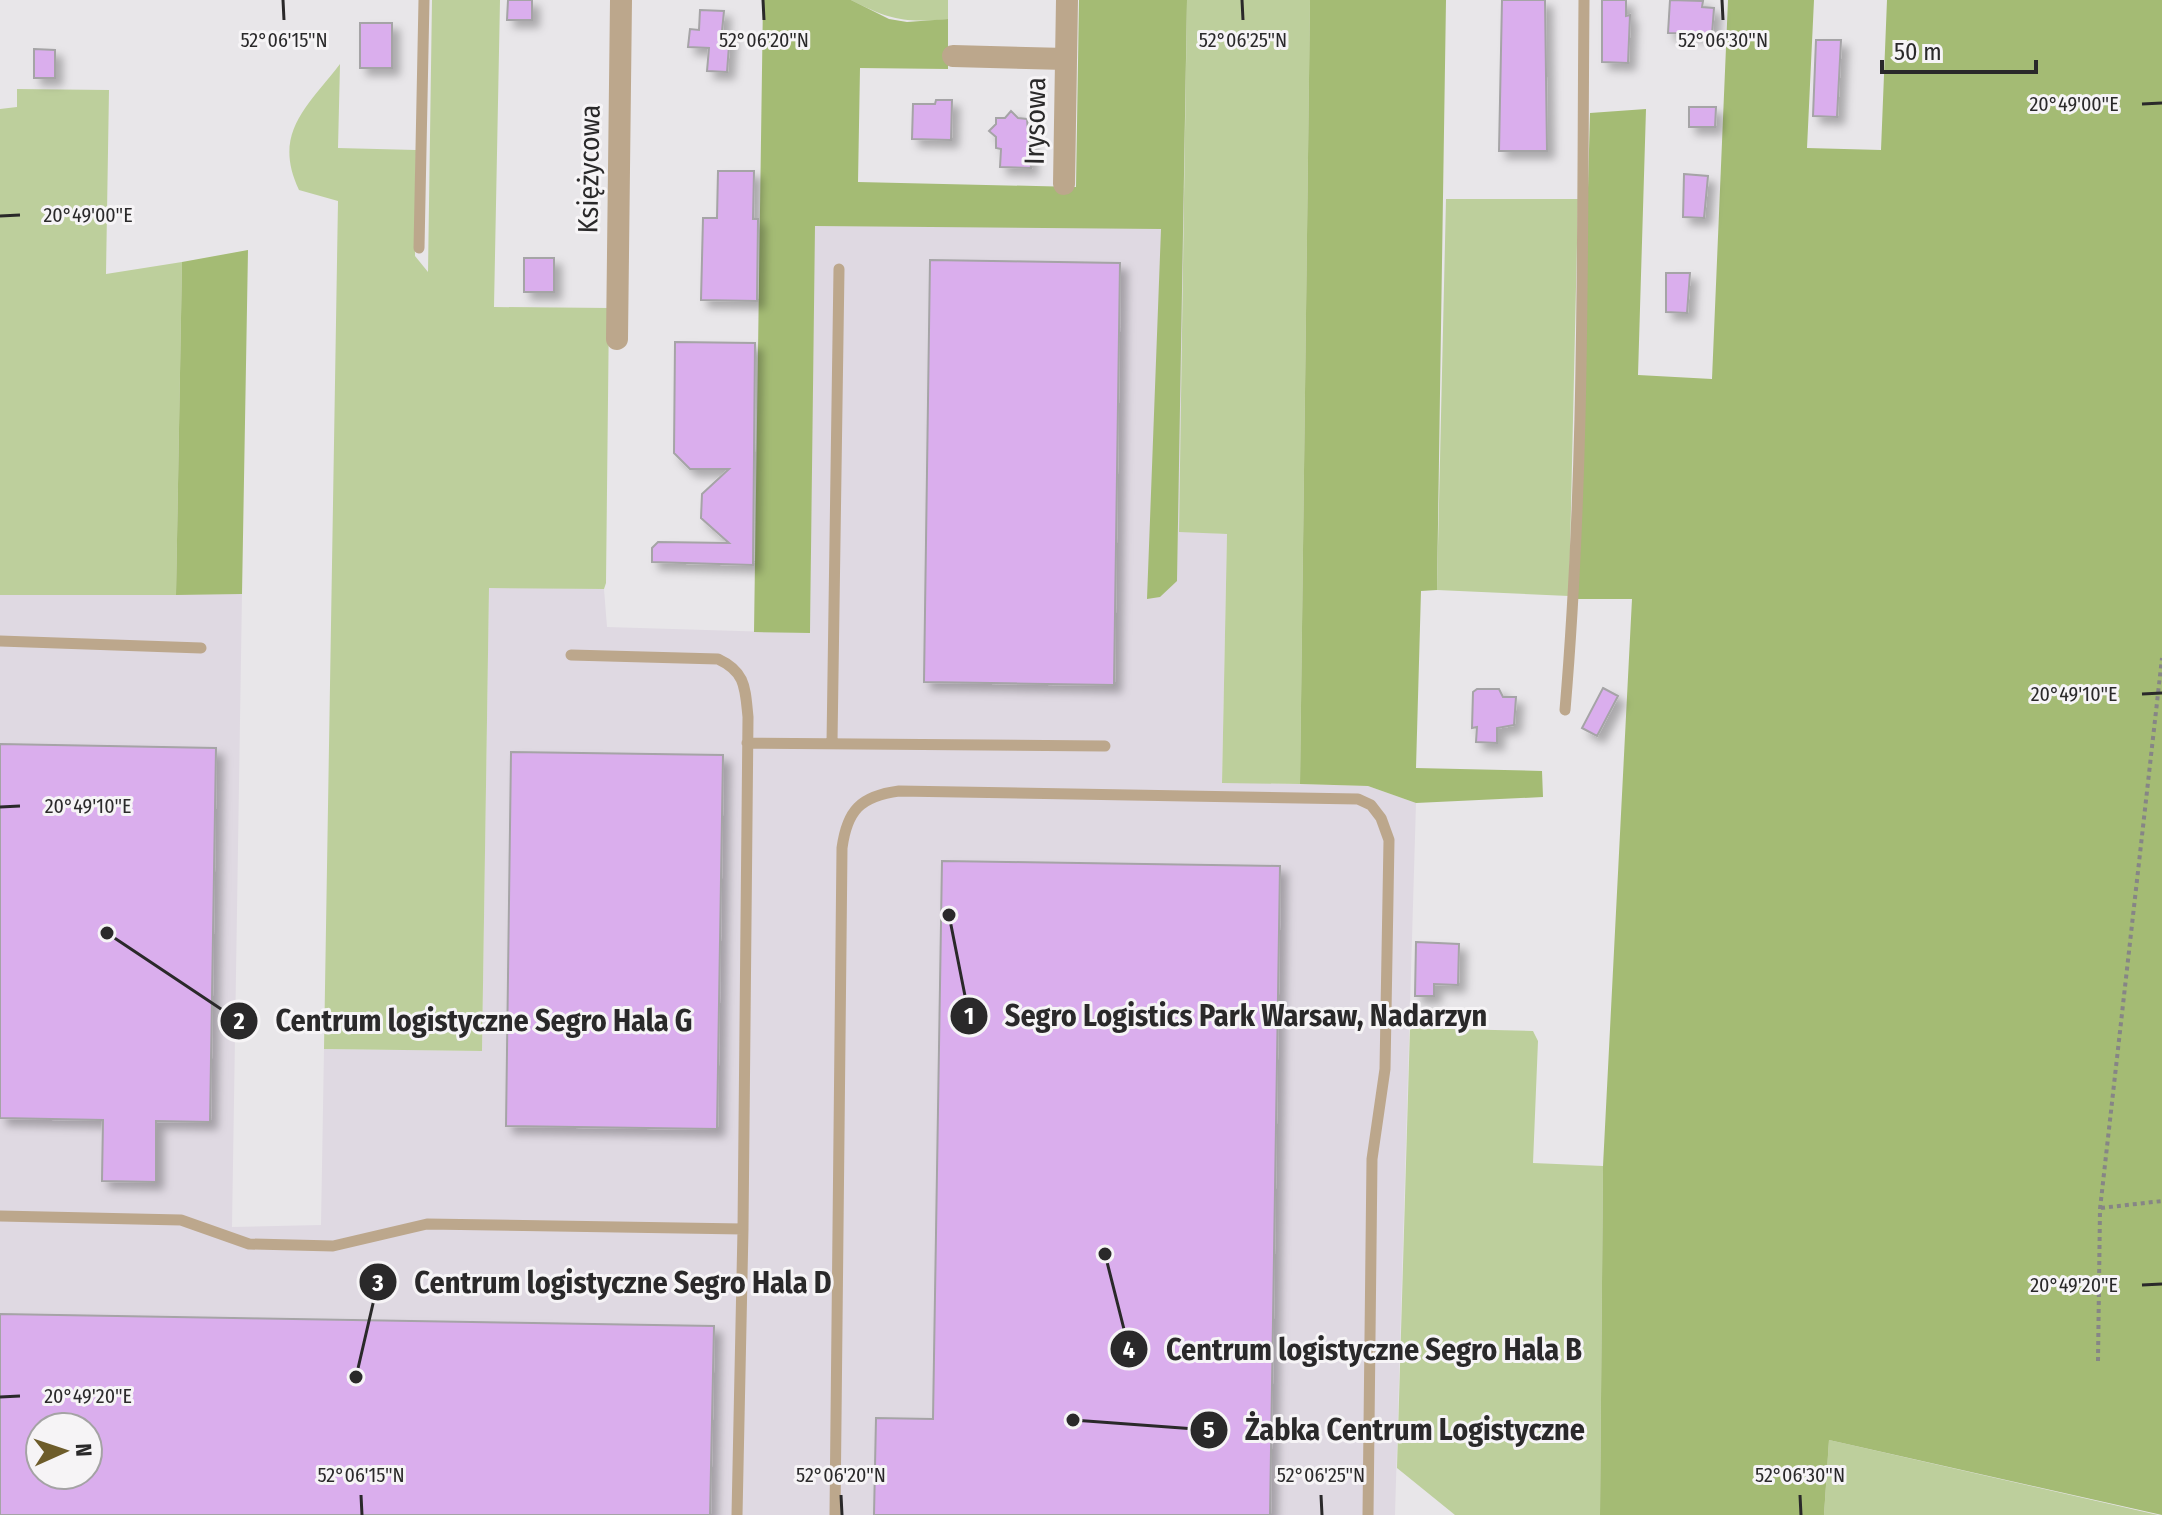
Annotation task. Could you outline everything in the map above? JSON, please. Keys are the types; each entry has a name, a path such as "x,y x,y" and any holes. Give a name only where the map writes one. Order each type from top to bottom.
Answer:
{"street":[{"name":"Księżycowa","path":"617,339 621,0"},
{"name":"Irysowa","path":"1064,184 1067,0"},
{"name":"Irysowa","path":"953,56 1066,59"}],"lane":[{"path":"419,248 424,0"},
{"path":"1565,710 1571,638 1581,286 1584,0"},
{"path":"832,743 839,269"},
{"path":"0,641 201,648"},
{"path":"571,655 707,658 727,663 739,671 745,681 743,1229 737,1515"},
{"path":"747,743 1105,746"},
{"path":"835,1515 842,848 846,823 860,806 880,793 899,791 1358,799 1371,805 1381,818 1389,840 1388,935 1385,1069 1372,1159 1368,1515"},
{"path":"0,1216 181,1220 249,1244 333,1246 427,1224 743,1229"}],"path":[{"path":"2098,1361 2100,1209 2162,658"},
{"path":"2100,1209 2162,1201"}],"shaded area":[{"path":"1184,188 1179,531 1227,534 1222,782 1368,786 1416,803 1395,1515 0,1515 0,595 242,594 232,1227 321,1225 324,1049 482,1051 489,587 604,589 607,627 810,633 814,226 1075,227"}],"green space":[{"path":"432,0 500,0 494,307 609,308 606,583 604,589 489,588 482,1051 324,1049 338,201 299,190 289,152 291,136 305,108 340,64 338,148 416,150 415,256 428,272"},
{"path":"763,0 851,0 889,19 907,22 948,19 948,69 860,68 858,182 1076,187 1079,0 1187,0 1177,581 1160,597 1147,599 1161,229 815,226 810,633 754,632"},
{"path":"851,0 948,0 948,19 920,21 898,18"},
{"path":"1187,0 1310,0 1300,784 1222,783 1227,534 1179,532"},
{"path":"1310,0 1446,0 1437,590 1421,591 1416,768 1542,771 1543,797 1416,803 1368,786 1300,784"},
{"path":"1728,0 1814,0 1807,148 1881,150 1887,0 2162,0 2162,1515 1829,1440 1824,1515 1600,1515 1603,1166 1632,599 1577,599 1590,113 1646,109 1638,375 1712,379"},
{"path":"17,89 109,90 106,274 182,262 176,595 0,595 0,109 17,107"},
{"path":"1446,199 1578,199 1569,596 1437,590"},
{"path":"248,250 242,594 176,595 182,262"},
{"path":"1410,1028 1533,1031 1538,1041 1533,1163 1603,1166 1600,1515 1455,1515 1397,1468"},
{"path":"1829,1440 2158,1515 1824,1515"}],"building":[{"path":"508,0 532,0 532,20 507,20"},
{"path":"1502,0 1545,0 1547,151 1499,151"},
{"path":"1602,0 1626,0 1626,16 1630,15 1628,63 1602,62"},
{"path":"1670,0 1703,1 1702,7 1714,8 1712,34 1668,33"},
{"path":"700,10 724,11 722,31 730,32 727,72 707,71 709,48 688,47 690,29 699,30"},
{"path":"360,23 392,23 392,68 360,68"},
{"path":"1816,40 1841,40 1837,117 1813,116"},
{"path":"34,49 55,50 55,78 34,78"},
{"path":"936,100 952,100 951,140 912,139 913,104 935,104"},
{"path":"1689,107 1716,107 1715,127 1689,127"},
{"path":"1011,111 1018,118 1027,119 1031,168 1000,167 1001,149 996,148 996,137 989,131 996,124 996,118 1005,118"},
{"path":"718,171 754,171 753,219 758,219 757,301 701,300 703,218 717,218"},
{"path":"1684,174 1708,176 1704,218 1683,217"},
{"path":"524,258 554,258 554,292 524,292"},
{"path":"930,260 1120,263 1114,685 924,682"},
{"path":"1666,273 1690,273 1687,313 1666,312"},
{"path":"675,342 755,343 753,565 652,562 652,548 658,542 729,543 701,518 702,494 729,469 690,469 674,453"},
{"path":"1603,688 1618,696 1597,736 1582,728"},
{"path":"1477,689 1499,689 1503,697 1516,697 1514,725 1497,728 1497,743 1476,742 1477,727 1472,728 1473,692"},
{"path":"0,744 216,748 210,1122 156,1121 156,1182 102,1181 103,1120 0,1118"},
{"path":"511,752 723,755 717,1129 506,1126"},
{"path":"942,861 1280,866 1270,1515 874,1515 876,1418 933,1419"},
{"path":"1416,942 1459,944 1458,985 1434,984 1434,996 1415,996"},
{"path":"0,1314 714,1326 710,1515 0,1515"}],"place":[{"name":"Segro Logistics Park Warsaw, Nadarzyn","path":"949,915"},
{"name":"Centrum logistyczne Segro Hala G","path":"107,933"},
{"name":"Centrum logistyczne Segro Hala B","path":"1105,1254"},
{"name":"Centrum logistyczne Segro Hala D","path":"356,1377"},
{"name":"Żabka Centrum Logistyczne","path":"1073,1420"}]}
